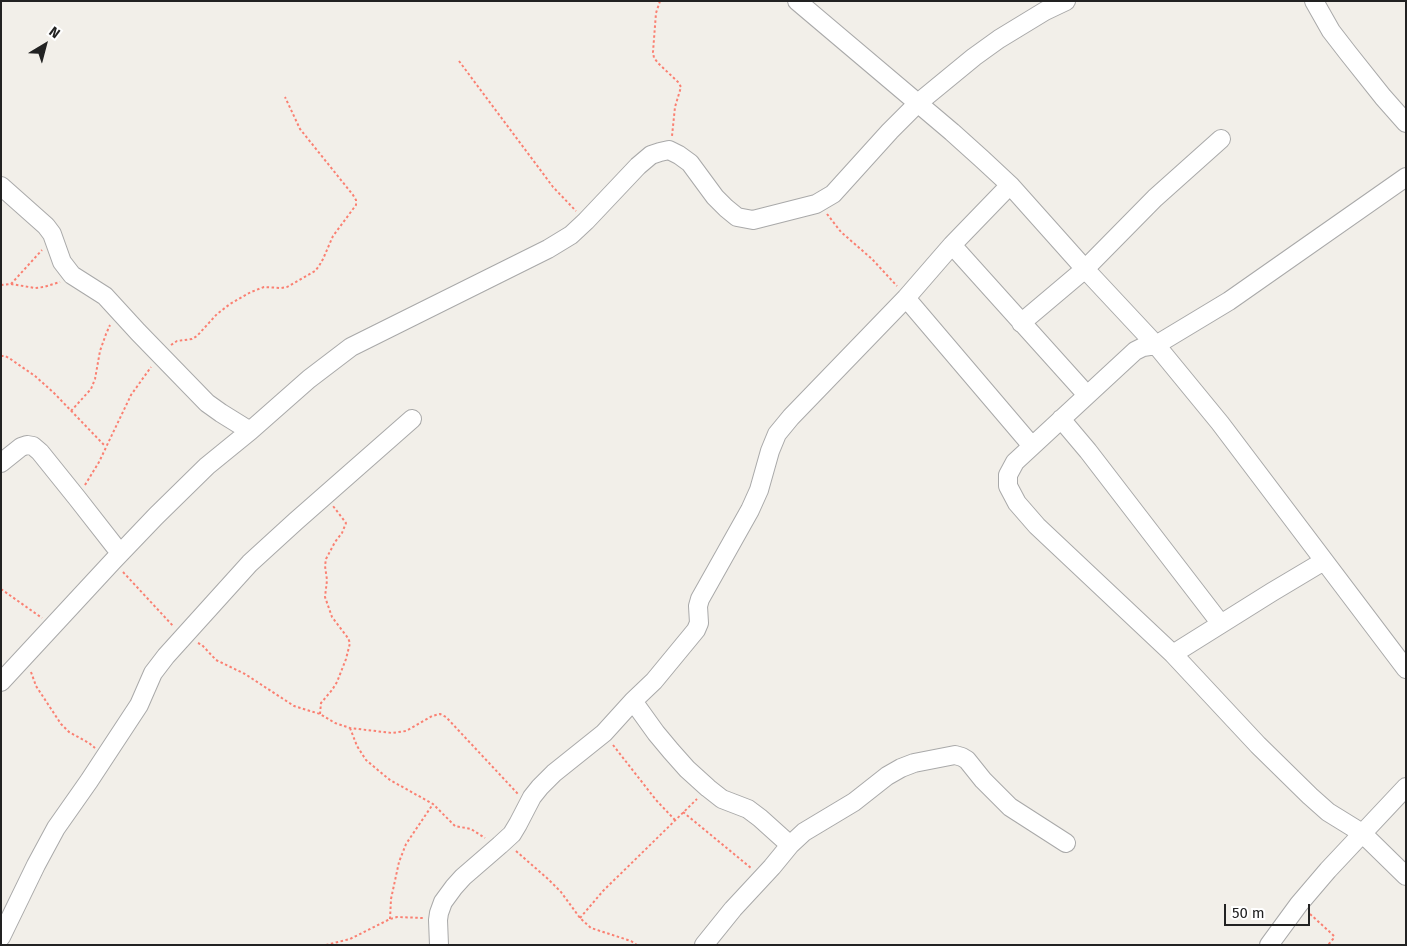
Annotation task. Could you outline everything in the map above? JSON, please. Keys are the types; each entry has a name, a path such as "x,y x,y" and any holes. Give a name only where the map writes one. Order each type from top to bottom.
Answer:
{"street":[{"path":"797,1 952,132 1010,185 1156,345 1220,423 1406,669"},
{"path":"1,682 117,557 208,466 350,347 548,249 571,235 638,166 652,155 660,152 670,150 690,163 715,197 737,217 753,220 816,204 833,194 918,103 974,56 1045,11 1066,1"},
{"path":"1314,1 1331,31 1406,123"},
{"path":"1021,323 1085,269 1155,198 1220,139"},
{"path":"1406,178 1229,301 1156,345 1143,347 1135,351 1015,462 1008,475 1008,486 1017,503 1036,526 1172,654 1258,745 1310,796 1328,812 1362,833 1406,876"},
{"path":"439,945 439,913 443,902 454,887 502,843 518,824 540,786 604,733 654,681 696,630 700,599 760,490 770,451 777,434 1010,185"},
{"path":"1,186 46,226 53,237 62,262 72,275 105,296 207,403 221,414 250,431"},
{"path":"952,245 1087,395"},
{"path":"906,298 1032,446"},
{"path":"1,937 36,864 56,828 104,760 139,705 153,673 182,636 250,563 412,419"},
{"path":"1061,419 1222,624"},
{"path":"1,463 21,447 33,446 77,498 117,557"},
{"path":"1172,654 1324,561"},
{"path":"634,701 656,733 687,769 722,799 748,809 790,845"},
{"path":"704,945 734,908 804,832 854,802 887,776 914,762 955,755 962,756 1010,807 1066,842"},
{"path":"1269,945 1299,904 1328,870 1406,787"}],"path":[{"path":"660,1 655,20 654,58 681,87 670,150"},
{"path":"459,61 553,187 586,221"},
{"path":"77,498 99,462 131,395 160,355 177,341 192,339 197,336 217,314 251,292 264,287 281,288 315,271 324,259 332,236 356,205 353,195 300,129 284,97"},
{"path":"816,204 841,232 872,259 906,298"},
{"path":"11,284 53,237"},
{"path":"1,285 11,284 44,288 72,275"},
{"path":"71,411 91,389 95,379 100,351 118,309"},
{"path":"1,356 9,358 35,376 106,446"},
{"path":"320,714 321,703 336,682 346,659 350,643 332,618 325,597 327,580 326,559 346,523 325,496"},
{"path":"117,557 131,582 182,636 202,645 216,660 245,674 294,706 320,714 335,723 350,728 392,733 406,731 432,716 440,714 446,717 528,804"},
{"path":"1,589 53,626"},
{"path":"27,655 36,686 53,714 69,732 94,747 104,760"},
{"path":"350,728 357,746 366,760 390,780 433,804 455,826 471,829 484,837 502,843 548,879 561,892 580,918 591,928 631,941 637,945"},
{"path":"604,733 656,800 675,820"},
{"path":"580,918 603,891 708,788"},
{"path":"390,919 391,899 399,862 406,844 433,804"},
{"path":"683,812 763,877"},
{"path":"1299,904 1334,936 1328,945"},
{"path":"326,945 359,935 390,919 408,917 438,920"}]}
